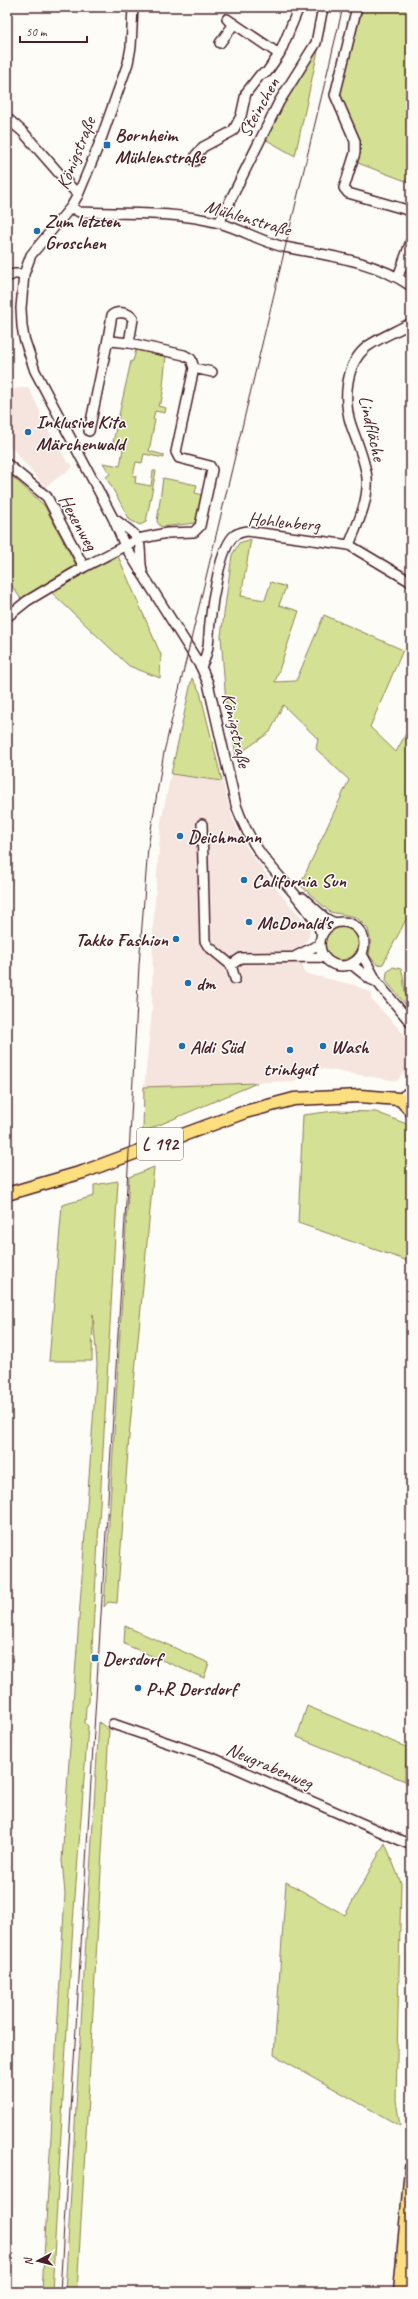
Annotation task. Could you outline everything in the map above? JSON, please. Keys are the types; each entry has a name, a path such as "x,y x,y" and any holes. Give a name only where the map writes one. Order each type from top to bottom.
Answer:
{"main road":[{"name":"L 192","path":"7,1194 83,1172 270,1104 294,1098 328,1096 405,1099"},
{"path":"405,1099 411,1111"},
{"path":"400,2292 411,2168"}],"street":[{"name":"Königstraße","path":"133,7 131,46 128,63 100,142 71,208 31,255 24,274 22,326 30,361 113,518 125,546 201,667 208,683 236,805 243,823 261,853 294,892 315,921 322,934"},
{"path":"195,156 203,147 233,131 241,116 246,93 260,75 267,72 279,54 299,7"},
{"name":"Steinchen","path":"219,223 279,102 316,43 323,7"},
{"path":"357,7 335,95 355,141 355,153 344,188 348,193 411,211"},
{"path":"220,42 231,21 279,54"},
{"path":"7,118 23,132 78,195"},
{"name":"Mühlenstraße","path":"71,208 79,212 182,217 219,223 275,244 352,259 398,277 411,286"},
{"path":"398,277 411,241"},
{"path":"7,277 14,274 24,274"},
{"path":"89,431 112,315 117,312 128,314 133,319 128,343"},
{"name":"Lindfläche","path":"349,545 361,512 367,478 350,420 347,402 351,372 356,358 368,346 411,323"},
{"path":"107,344 116,341 187,356 194,368 212,372"},
{"name":"Hexenweg","path":"7,617 27,601 84,566 138,539 167,533 194,532 200,526 212,470 210,466 179,458 176,452 194,368"},
{"name":"Hexenweg","path":"7,464 47,497 84,566"},
{"name":"Königstraße","path":"113,518 133,533 138,539 140,545 140,564 144,576"},
{"name":"Hohlenberg","path":"201,667 208,655 210,623 222,558 228,543 236,534 247,531 349,545 411,582"},
{"path":"202,824 205,941 208,946 231,965 235,979"},
{"name":"Königstraße","path":"294,892 325,918 335,923 349,923 356,927 363,939 362,954 377,982 411,1023"},
{"path":"324,957 320,944 322,934 335,923"},
{"path":"296,956 320,944"},
{"path":"231,965 241,958 296,956 324,957 336,965 351,964 362,954"},
{"name":"Königstraße","path":"351,964 370,979 377,982"},
{"path":"405,1099 411,1090"},
{"name":"Neugrabenweg","path":"113,1724 215,1759 411,1845"}],"shaded area":[{"name":"Inklusive Kita Märchenwald","path":"28,387 40,411 40,417 68,463 70,462 73,467 45,487 11,447 7,449 7,390"},
{"path":"171,774 222,781 233,820 247,848 282,896 310,927 309,937 301,948 304,973 354,985 372,993 371,999 403,1033 407,1044 406,1057 411,1059 410,1076 402,1074 397,1081 311,1067 306,1078 292,1081 144,1087 152,1012 153,927 161,822"}],"green space":[{"path":"360,7 411,7 411,183 355,162 359,145 355,130 339,92"},
{"path":"320,42 295,156 263,138"},
{"path":"136,350 166,356 164,387 161,403 159,403 158,406 166,408 165,413 155,411 153,419 155,420 149,451 164,455 164,458 144,454 142,463 136,462 133,476 136,476 135,483 151,486 153,471 156,471 146,522 140,525 130,520 106,477 110,474 103,463 120,466 123,449 110,446 113,442 131,361 133,361"},
{"path":"7,472 44,505 76,565 21,599 7,579"},
{"path":"163,478 197,485 195,493 203,495 195,523 161,527 157,522"},
{"path":"251,539 241,596 265,600 271,582 286,587 279,605 299,611 275,682 296,681 324,615 403,650 370,727 396,752 411,724 411,910 383,964 377,965 369,955 371,943 368,929 356,917 330,912 300,885 349,780 316,749 318,739 283,705 270,732 236,756 226,703 221,636 232,555 239,543"},
{"path":"118,556 161,655 160,678 129,666 50,591"},
{"path":"192,678 200,692 222,781 171,774"},
{"path":"341,926 353,931 358,943 353,955 341,960 329,955 324,943 329,931"},
{"path":"393,967 401,969 405,992 411,1011 386,981 387,972"},
{"path":"257,1083 143,1132 144,1087"},
{"path":"334,1111 376,1112 409,1125 411,1128 411,1262 298,1223 303,1115"},
{"path":"154,1167 129,1437 117,1603 108,1602 104,1607 129,1177"},
{"path":"118,1181 89,1702 86,1707 85,1723 88,1726 73,1923 52,2292 42,2292 65,1894 62,1860 97,1364 93,1314 92,1361 49,1361 62,1205 94,1196 94,1185"},
{"path":"125,1626 209,1663 204,1678 124,1644"},
{"path":"307,1706 406,1747 405,1781 297,1737"},
{"path":"99,1722 109,1730 77,2292 65,2292"},
{"path":"385,1843 401,1883 396,2100 400,2126 274,2055 286,1882 345,1915"}],"tram line":[{"path":"60,2292 139,965 148,847 164,752 343,7"}],"place":[{"name":"Bornheim Mühlenstraße","path":"107,145"},
{"name":"Zum letzten Groschen","path":"37,231"},
{"name":"Inklusive Kita Märchenwald","path":"28,432"},
{"name":"Deichmann","path":"180,836"},
{"name":"California Sun","path":"244,880"},
{"name":"McDonald's","path":"249,922"},
{"name":"Takko Fashion","path":"176,939"},
{"name":"dm","path":"188,983"},
{"name":"Aldi Süd","path":"182,1046"},
{"name":"Wash","path":"323,1046"},
{"name":"trinkgut","path":"290,1050"},
{"name":"Dersdorf","path":"95,1658"},
{"name":"P+R Dersdorf","path":"138,1688"}]}
